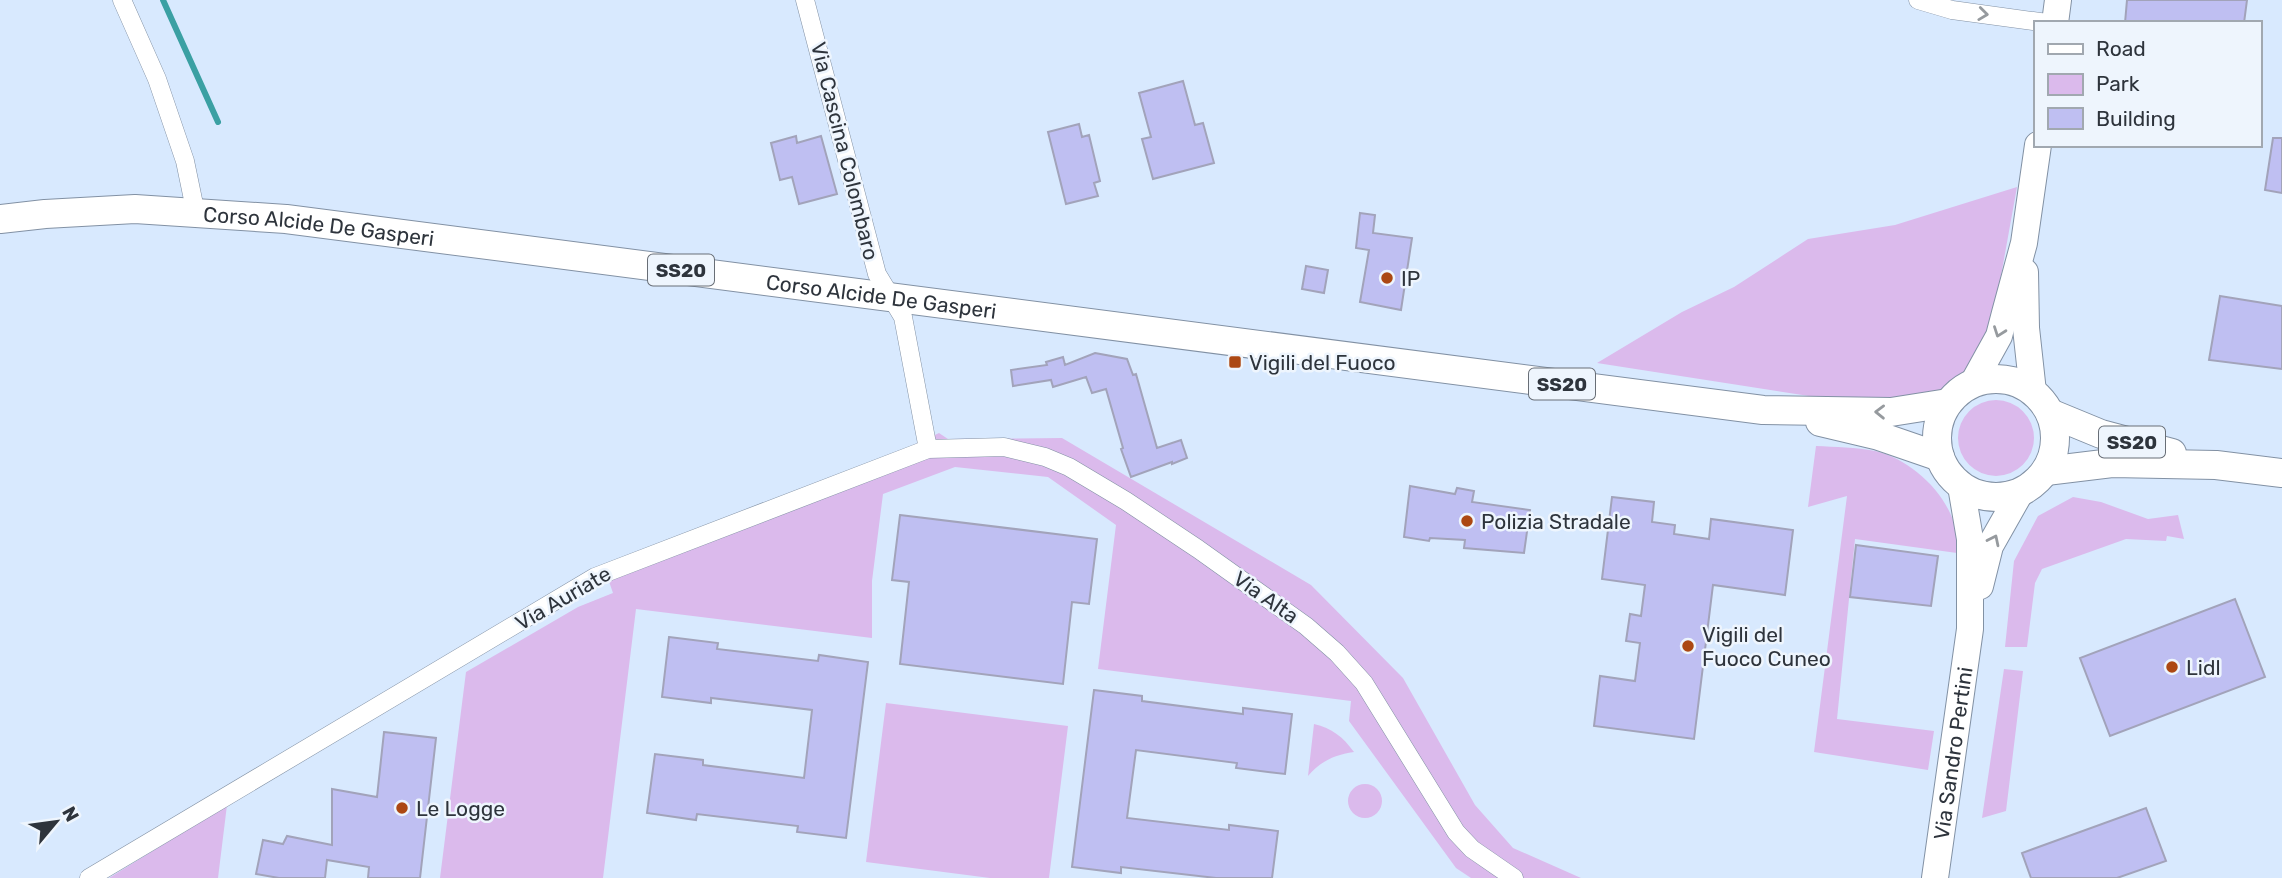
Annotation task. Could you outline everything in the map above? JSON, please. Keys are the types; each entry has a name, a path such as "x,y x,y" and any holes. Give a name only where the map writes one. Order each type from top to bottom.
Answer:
{"main road":[{"name":"Corso Alcide De Gasperi","path":"0,219 135,209 286,219 1763,410 1879,436 1940,457"},
{"path":"2004,379 2020,384 2042,402 2055,432 2054,452 2046,471 2035,484 2020,493 2000,497 1979,495 1961,486 1948,473 1940,457 1937,438 1940,420 1948,403 1959,391 1973,383 2004,379"},
{"name":"SS20","path":"2042,402 2101,434 2216,465"},
{"name":"Corso Alcide De Gasperi","path":"1763,410 1891,412 1948,403"},
{"name":"SS20","path":"2046,471 2112,463 2216,465 2282,473"}],"street":[{"path":"122,0 157,79 185,161 196,214"},
{"name":"Via Cascina Colombaro","path":"805,0 877,274 892,298"},
{"path":"1920,0 1952,10 2034,21"},
{"path":"2055,21 2058,0"},
{"path":"1973,383 1999,336 2024,243 2038,147"},
{"path":"2024,243 2026,328 2042,402"},
{"path":"892,298 903,317 928,449"},
{"name":"Via Alta","path":"928,449 1004,447 1045,457 1069,467 1198,549 1306,626 1337,653 1364,683 1456,832 1472,849 1514,878"},
{"name":"Via Auriate","path":"89,878 595,577 928,449"},
{"name":"Via Sandro Pertini","path":"1961,486 1970,540 1970,629"},
{"name":"Via Sandro Pertini","path":"1936,878 1970,629 1990,546 2020,493"}],"green space":[{"path":"2017,187 1989,342 1964,378 1924,403 1822,398 1597,363 1682,312 1734,287 1808,239 1895,225"},
{"path":"1996,400 2011,403 2023,411 2031,423 2034,438 2031,453 2023,465 2011,473 1996,476 1981,473 1969,465 1961,453 1958,438 1961,423 1969,411 1981,403"},
{"path":"939,433 948,439 1062,438 1311,585 1403,678 1475,805 1513,848 1581,878 1471,878 1456,868 1349,721 1351,701 1098,669 1116,525 1048,477 955,467 883,494 872,581 872,638 636,609 603,878 440,878 466,672 578,607 613,593 604,567 905,449"},
{"path":"1816,446 1875,451 1901,461 1935,489 1955,526 1957,553 1855,539 1837,719 1934,731 1928,770 1814,752 1847,496 1808,507"},
{"path":"2073,497 2101,502 2148,519 2178,515 2184,539 2167,536 2166,541 2126,539 2042,569 2035,583 2027,647 2005,647 2014,561 2038,516"},
{"path":"2004,669 2023,671 2006,811 1982,818"},
{"path":"886,703 1068,726 1049,878 990,878 866,862"},
{"path":"1314,724 1337,734 1354,752 1328,760 1308,776"},
{"path":"1365,784 1377,789 1382,801 1377,813 1365,818 1353,813 1348,801 1353,789"},
{"path":"227,805 218,878 109,878"}],"building":[{"path":"2127,0 2247,0 2244,21 2125,21"},
{"path":"1183,81 1195,125 1203,123 1214,163 1153,179 1142,139 1151,137 1139,93"},
{"path":"1079,124 1082,137 1089,135 1100,181 1094,183 1098,196 1066,204 1048,132"},
{"path":"796,136 797,143 821,136 837,194 799,204 792,177 780,180 771,143"},
{"path":"2273,138 2282,138 2282,193 2265,190"},
{"path":"1360,213 1375,215 1373,233 1412,238 1401,310 1360,302 1369,250 1356,248"},
{"path":"1306,266 1328,270 1324,293 1302,289"},
{"path":"2220,296 2282,306 2282,369 2209,360"},
{"path":"1095,353 1127,359 1133,375 1136,374 1157,448 1181,440 1187,458 1131,477 1106,389 1092,393 1086,377 1053,387 1051,380 1013,386 1011,370 1047,365 1046,362 1063,357 1065,365"},
{"name":"Polizia Stradale","path":"1410,486 1455,494 1457,488 1474,491 1472,502 1530,510 1524,553 1464,548 1465,540 1430,538 1429,541 1404,537"},
{"path":"1612,497 1654,502 1652,522 1675,525 1674,534 1709,539 1711,519 1793,530 1785,595 1713,585 1694,739 1594,726 1600,676 1635,681 1640,643 1626,641 1630,614 1641,616 1645,585 1602,579"},
{"path":"900,515 1097,539 1089,604 1072,602 1063,684 900,664 909,582 892,580"},
{"path":"1856,545 1938,556 1931,606 1850,597"},
{"path":"2235,599 2265,677 2110,736 2080,658"},
{"path":"669,637 718,643 717,649 818,661 819,655 868,662 846,838 797,832 798,826 697,814 696,820 647,813 655,754 703,760 703,765 804,778 812,710 711,698 711,703 662,697"},
{"path":"1094,690 1142,696 1142,701 1243,714 1243,708 1292,714 1285,774 1236,768 1237,763 1136,750 1127,818 1229,830 1229,825 1278,831 1272,878 1216,878 1121,867 1121,873 1072,867"},
{"path":"384,732 436,738 420,878 368,878 369,867 327,860 325,878 279,878 256,874 263,840 283,844 287,836 332,845 332,789 377,797"},
{"path":"2146,808 2166,861 2117,878 2031,878 2022,853"}],"waterway":[{"path":"163,0 218,122"}],"place":[{"name":"IP","path":"1387,278"},
{"name":"Vigili del Fuoco","path":"1235,362"},
{"name":"Polizia Stradale","path":"1467,521"},
{"name":"Vigili del Fuoco Cuneo","path":"1688,646"},
{"name":"Lidl","path":"2172,667"},
{"name":"Le Logge","path":"402,808"}]}
